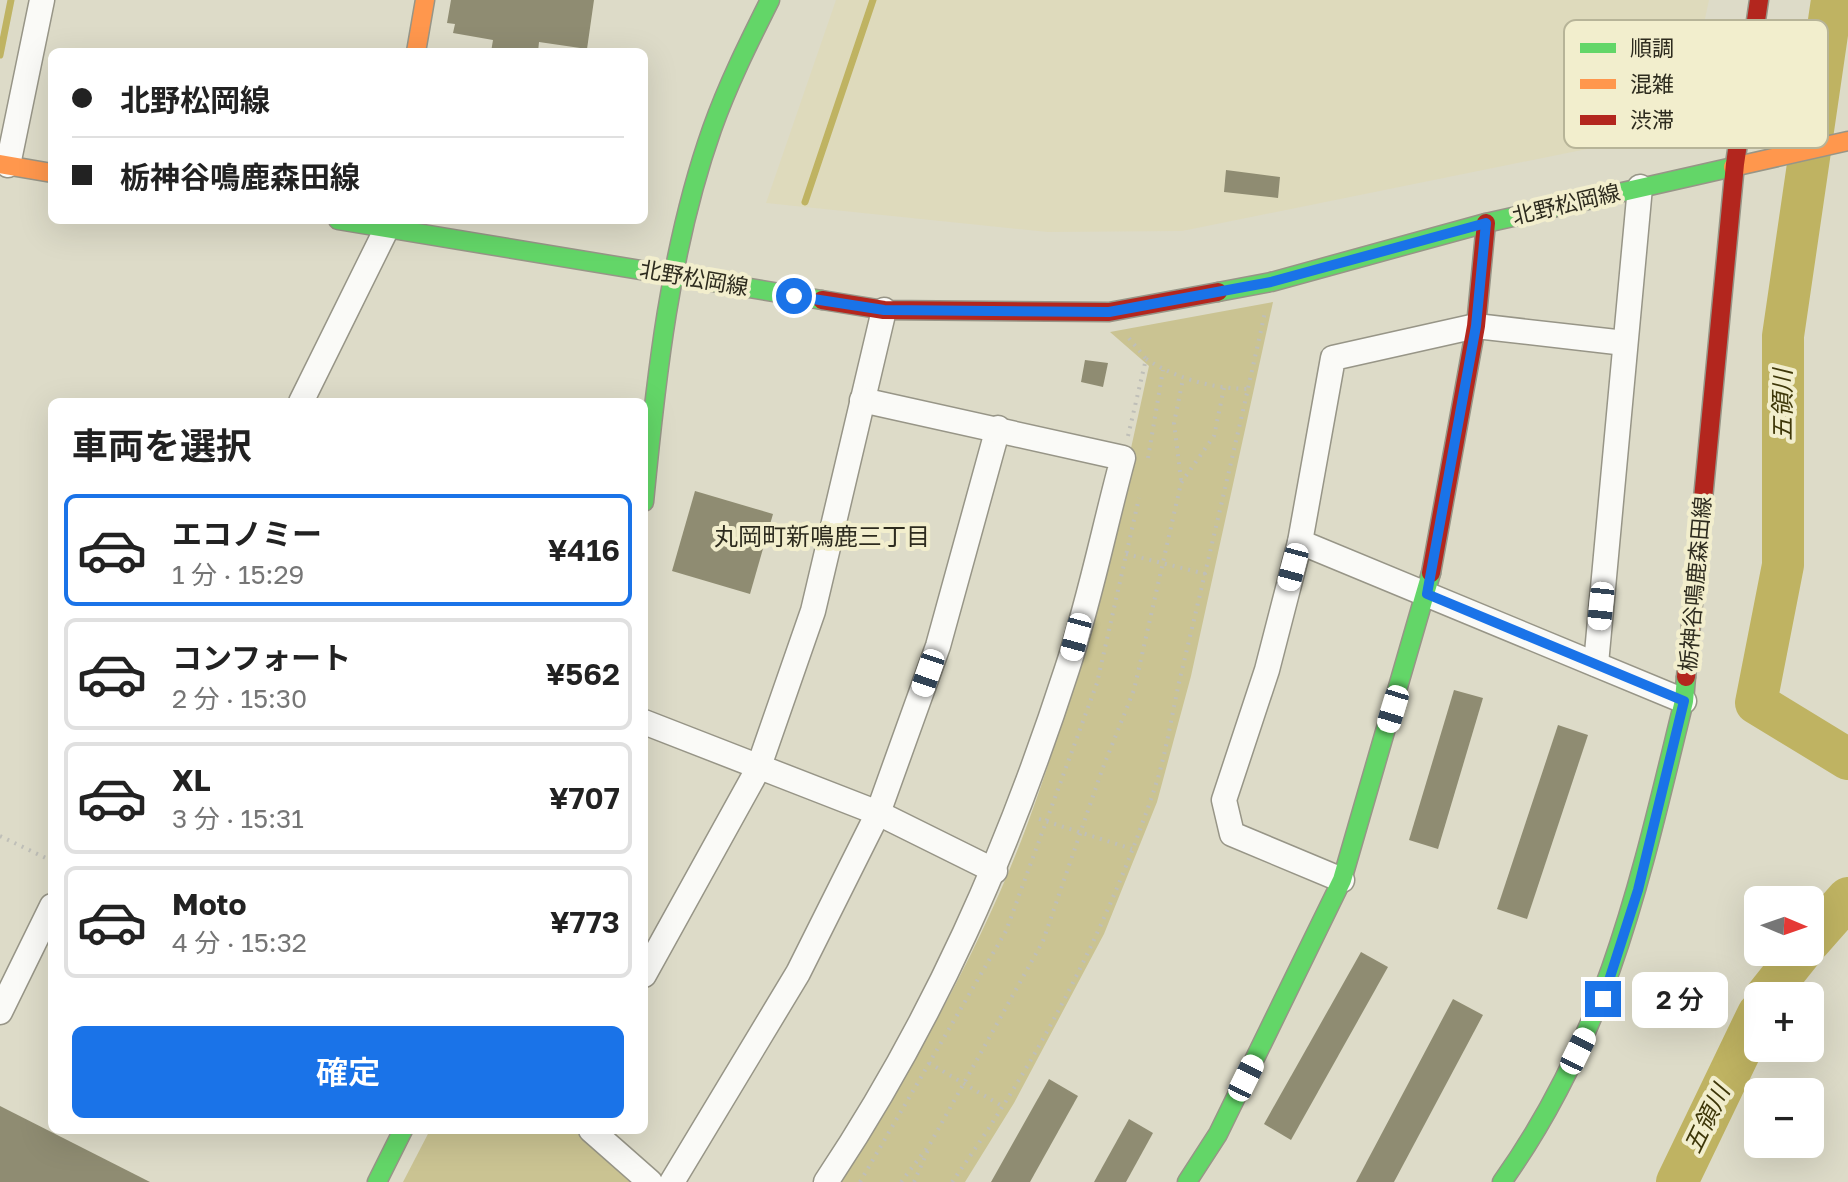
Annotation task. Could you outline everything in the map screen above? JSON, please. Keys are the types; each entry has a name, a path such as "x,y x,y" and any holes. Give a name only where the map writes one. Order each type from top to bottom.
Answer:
{"main road":[{"path":"417,48 425,0"},
{"path":"648,454 675,276 696,185 729,83 770,0"},
{"name":"栃神谷鳴鹿森田線","path":"1756,20 1759,0"},
{"name":"北野松岡線","path":"1828,145 1848,141"},
{"name":"栃神谷鳴鹿森田線","path":"1502,1182 1540,1129 1603,999 1638,890 1684,701 1737,148"},
{"name":"北野松岡線","path":"388,224 884,310 1109,312 1271,282 1486,223 1812,148"},
{"path":"4,165 48,172"},
{"path":"1187,1182 1218,1134 1342,880 1427,594 1476,326 1486,223"},
{"path":"377,1182 401,1134"}],"street":[{"path":"4,165 42,0"},
{"path":"1596,664 1640,187"},
{"path":"303,398 388,224"},
{"path":"648,968 758,769 813,611 884,310"},
{"path":"1342,880 1232,834 1224,800 1267,670 1300,542 1333,358 1476,326 1625,343"},
{"path":"826,1182 906,1051 995,871 1068,666 1123,458 862,400"},
{"path":"672,1182 798,973 878,813 938,646 998,428"},
{"path":"1300,542 1684,701"},
{"path":"648,724 758,769 878,813 995,871"},
{"path":"0,1012 48,914"},
{"path":"596,1134 650,1182"}],"path":[{"path":"952,1182 1047,1034 1096,937 1153,794 1271,282"},
{"path":"1109,312 1146,359 1183,379 1224,388 1248,389"},
{"path":"1123,458 1146,359"},
{"path":"914,1182 930,1144 1043,941 1134,690 1181,483 1174,423 1183,379"},
{"path":"1181,483 1214,436 1224,388"},
{"path":"1099,548 1206,574"},
{"path":"1017,811 1132,849"},
{"path":"0,836 48,859"},
{"path":"906,1051 965,1082 1002,1106"},
{"path":"901,1182 930,1144"}],"shaded area":[{"path":"836,0 1709,0 1705,20 1564,20 1564,148 1592,148 1182,231 1048,232 766,203"},
{"path":"1273,302 1191,676 1157,802 1104,934 1014,1103 965,1182 840,1182 918,1054 965,965 1007,875 1046,771 1096,599 1149,366 1110,332"},
{"path":"428,1134 584,1134 645,1182 403,1182"}],"building":[{"path":"451,0 594,0 587,48 539,42 538,48 492,48 493,40 453,33 455,24 447,23"},
{"path":"1226,170 1280,177 1278,198 1224,192"},
{"path":"1085,360 1108,363 1103,387 1081,382"},
{"path":"695,491 773,514 750,594 672,571"},
{"path":"1454,690 1483,698 1438,849 1409,840"},
{"path":"1558,725 1588,735 1527,919 1497,909"},
{"path":"1361,952 1388,967 1291,1140 1264,1124"},
{"path":"1453,999 1483,1015 1394,1182 1356,1182"},
{"path":"1049,1079 1078,1096 1030,1182 991,1182"},
{"path":"0,1106 48,1130 48,1134 55,1134 150,1182 0,1182"},
{"path":"1129,1119 1153,1133 1126,1182 1094,1182"}],"waterway":[{"path":"0,55 11,0"},
{"path":"805,202 873,0"},
{"name":"五領川","path":"1828,27 1832,0"},
{"name":"五領川","path":"1810,148 1783,336 1783,565 1756,703 1848,759"},
{"name":"五領川","path":"1824,925 1848,898"},
{"name":"五領川","path":"1777,982 1790,966"},
{"name":"五領川","path":"1677,1182 1744,1043"}],"traffic: fast":[{"path":"648,464 667,313 685,220 718,112 770,0"},
{"path":"1218,292 1271,282 1486,223 1733,167"},
{"path":"362,224 822,300"},
{"path":"1187,1182 1218,1134 1342,880 1431,573"},
{"path":"1502,1182 1539,1125 1570,1068 1617,951 1652,829 1684,701 1686,677"},
{"path":"377,1182 401,1134"}],"traffic: slow":[{"path":"417,48 425,0"},
{"path":"1828,146 1848,141"},
{"path":"1733,167 1817,148"},
{"path":"0,164 48,172"}],"traffic: jam":[{"path":"1756,20 1759,0"},
{"path":"1686,677 1737,148"},
{"path":"1431,573 1476,326 1486,223"},
{"path":"822,300 884,310 1109,312 1218,292"}],"district":[{"name":"丸岡町新鳴鹿三丁目","path":"822,537"}],"route":[{"path":"794,296 884,310 1109,312 1271,282 1486,223 1476,326 1427,594 1684,701 1638,890 1603,999"}]}
